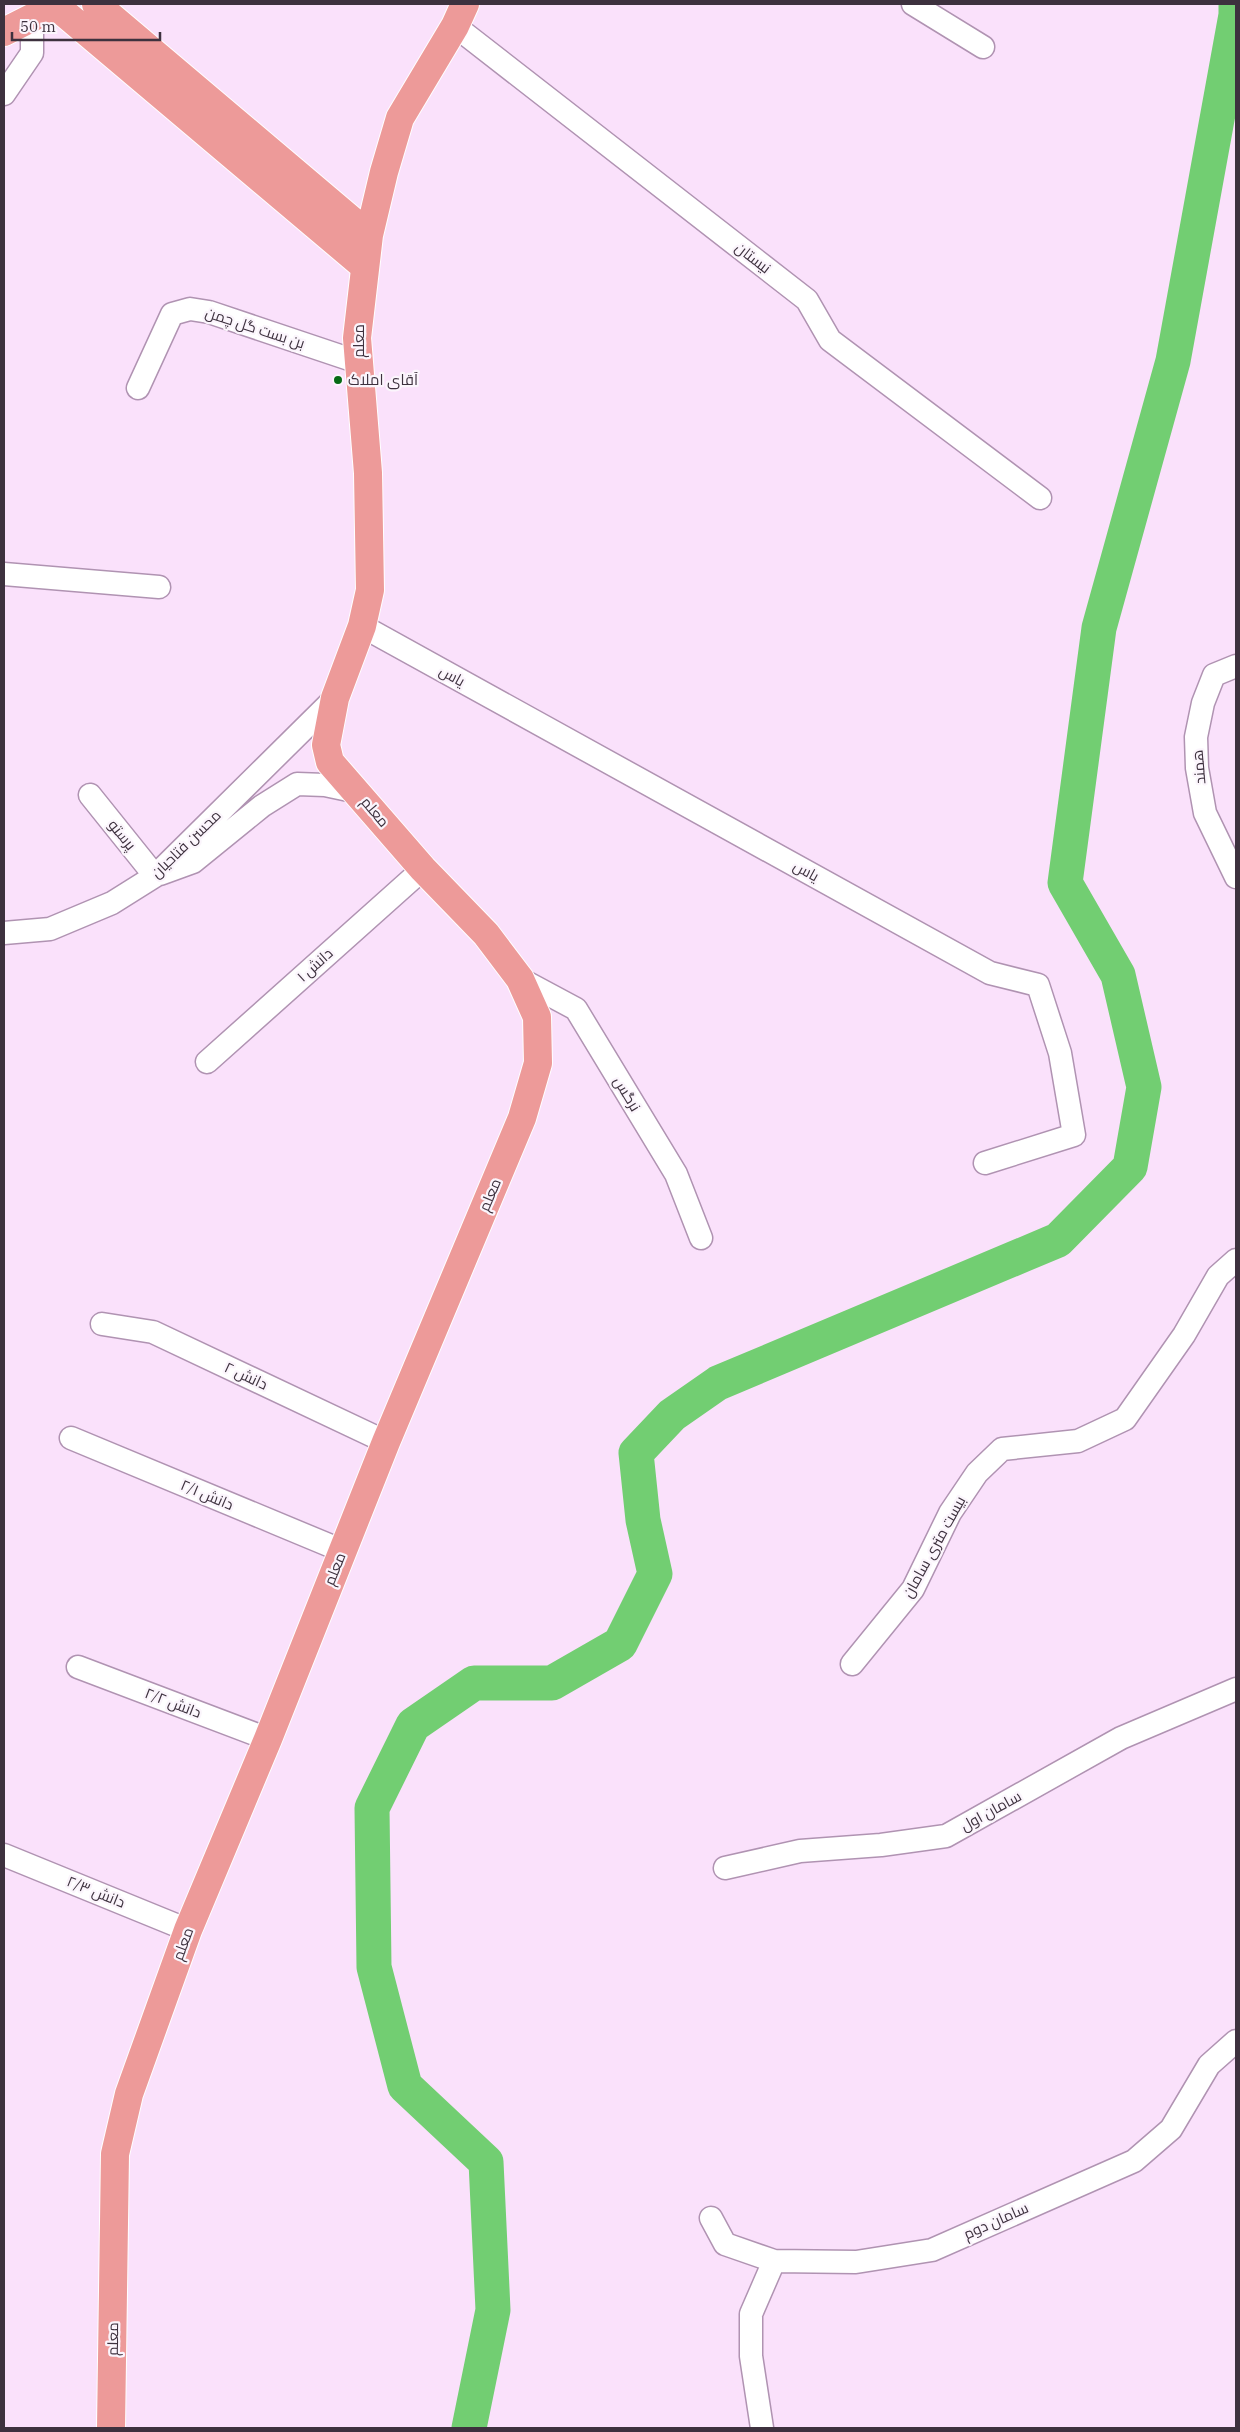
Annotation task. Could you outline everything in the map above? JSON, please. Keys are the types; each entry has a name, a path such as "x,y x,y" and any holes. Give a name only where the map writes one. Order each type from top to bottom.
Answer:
{"main road":[{"path":"96,4 369,235"},
{"path":"4,32 58,5 364,266"},
{"name":"معلم","path":"111,2428 115,2154 129,2094 188,1930 268,1739 386,1442 522,1118 538,1063 537,1017 520,979 486,934 423,869 330,762 326,745 335,698 362,626 370,590 368,473 357,338 369,235 384,172 400,118 460,15"}],"street":[{"path":"913,4 983,47"},
{"name":"نیستان","path":"460,15 807,300 830,340 1040,498"},
{"path":"4,94 32,53 32,18"},
{"name":"بن بست گل چمن","path":"138,388 172,314 190,309 210,312 358,362"},
{"path":"4,574 159,587"},
{"name":"یاس","path":"362,626 990,973 1038,985 1060,1053 1074,1135 985,1162"},
{"name":"همند","path":"1236,666 1214,675 1203,703 1196,737 1197,768 1205,813 1236,877"},
{"name":"محسن فتاحیان","path":"4,933 50,929 112,903 155,876 335,698"},
{"path":"155,876 193,862 262,806 297,784 325,785 358,792"},
{"name":"پرستو","path":"90,795 155,876"},
{"name":"دانش ۱","path":"207,1062 423,869"},
{"name":"نرگس","path":"520,979 576,1009 676,1174 701,1238"},
{"name":"بیست متری سامان","path":"852,1664 913,1589 950,1513 977,1473 1002,1449 1078,1441 1125,1419 1184,1335 1218,1276 1236,1260"},
{"name":"دانش ۲","path":"102,1324 153,1332 386,1442"},
{"name":"دانش ۲/۱","path":"70,1438 343,1551"},
{"name":"دانش ۲/۲","path":"78,1667 268,1739"},
{"name":"سامان اول","path":"725,1868 800,1851 882,1845 946,1836 1121,1738 1236,1689"},
{"name":"دانش ۲/۳","path":"4,1855 188,1930"},
{"name":"سامان دوم","path":"711,2218 725,2244 774,2261 856,2262 932,2250 1134,2162 1171,2128 1209,2065 1236,2041"},
{"path":"762,2428 751,2356 751,2314 774,2261"}],"waterway":[{"path":"469,2428 493,2310 486,2162 405,2086 374,1967 372,1808 413,1725 474,1683 552,1683 620,1644 655,1574 643,1520 636,1453 672,1415 718,1383 1058,1240 1130,1167 1144,1087 1118,975 1065,883 1099,628 1173,361 1236,15 1236,4"}],"place":[{"name":"آقای املاک","path":"338,380"}]}
